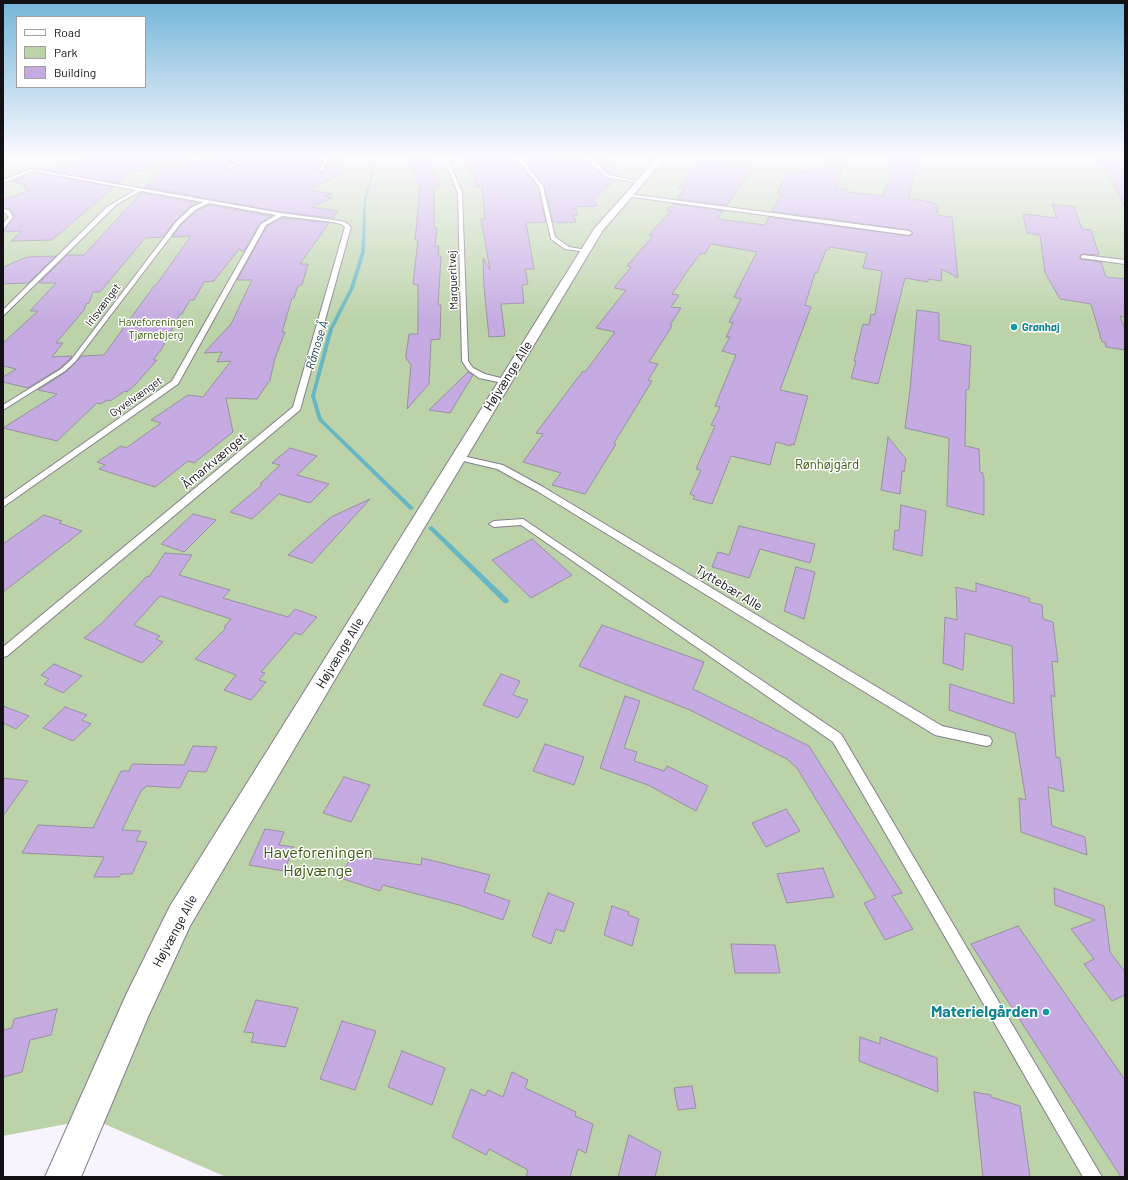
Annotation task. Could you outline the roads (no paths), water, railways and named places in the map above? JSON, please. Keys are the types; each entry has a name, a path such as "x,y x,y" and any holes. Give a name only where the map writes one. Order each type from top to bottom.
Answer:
{"street":[{"name":"Højvænge Alle","path":"63,1177 137,1006 180,916 458,457 585,251 599,229 614,211"}],"lane":[{"path":"3,228 12,217 7,211"},
{"path":"3,314 106,211"},
{"name":"Irisvænget","path":"3,408 57,374 73,361 178,223 189,211"},
{"path":"265,211 281,214"},
{"name":"Margueritvej","path":"461,211 465,360 470,369 482,376 505,382"},
{"path":"546,211 553,238 567,248 585,251"},
{"path":"775,211 910,233"},
{"name":"Åmarkvænget","path":"3,654 297,408 348,227 333,221 281,214"},
{"name":"Gyvelvænget","path":"3,504 175,382 264,224 281,214"},
{"path":"1082,257 1125,262"},
{"name":"Tyttebær Alle","path":"458,457 500,467 540,489 939,731 986,741"},
{"path":"494,524 523,522 837,738 1093,1177"}],"waterway":[{"name":"Råmose Å","path":"365,211 363,252 352,288 331,329 313,396 320,419 411,508"},
{"name":"Råmose Å","path":"431,528 506,601"}],"place":[{"name":"Grønhøj","path":"1014,327"},
{"name":"Materielgården","path":"1046,1012"}],"park label":[{"name":"Haveforeningen Tjørnebjerg","path":"156,328"},
{"name":"Rønhøjgård","path":"827,465"},
{"name":"Haveforeningen Højvænge","path":"318,862"}]}
